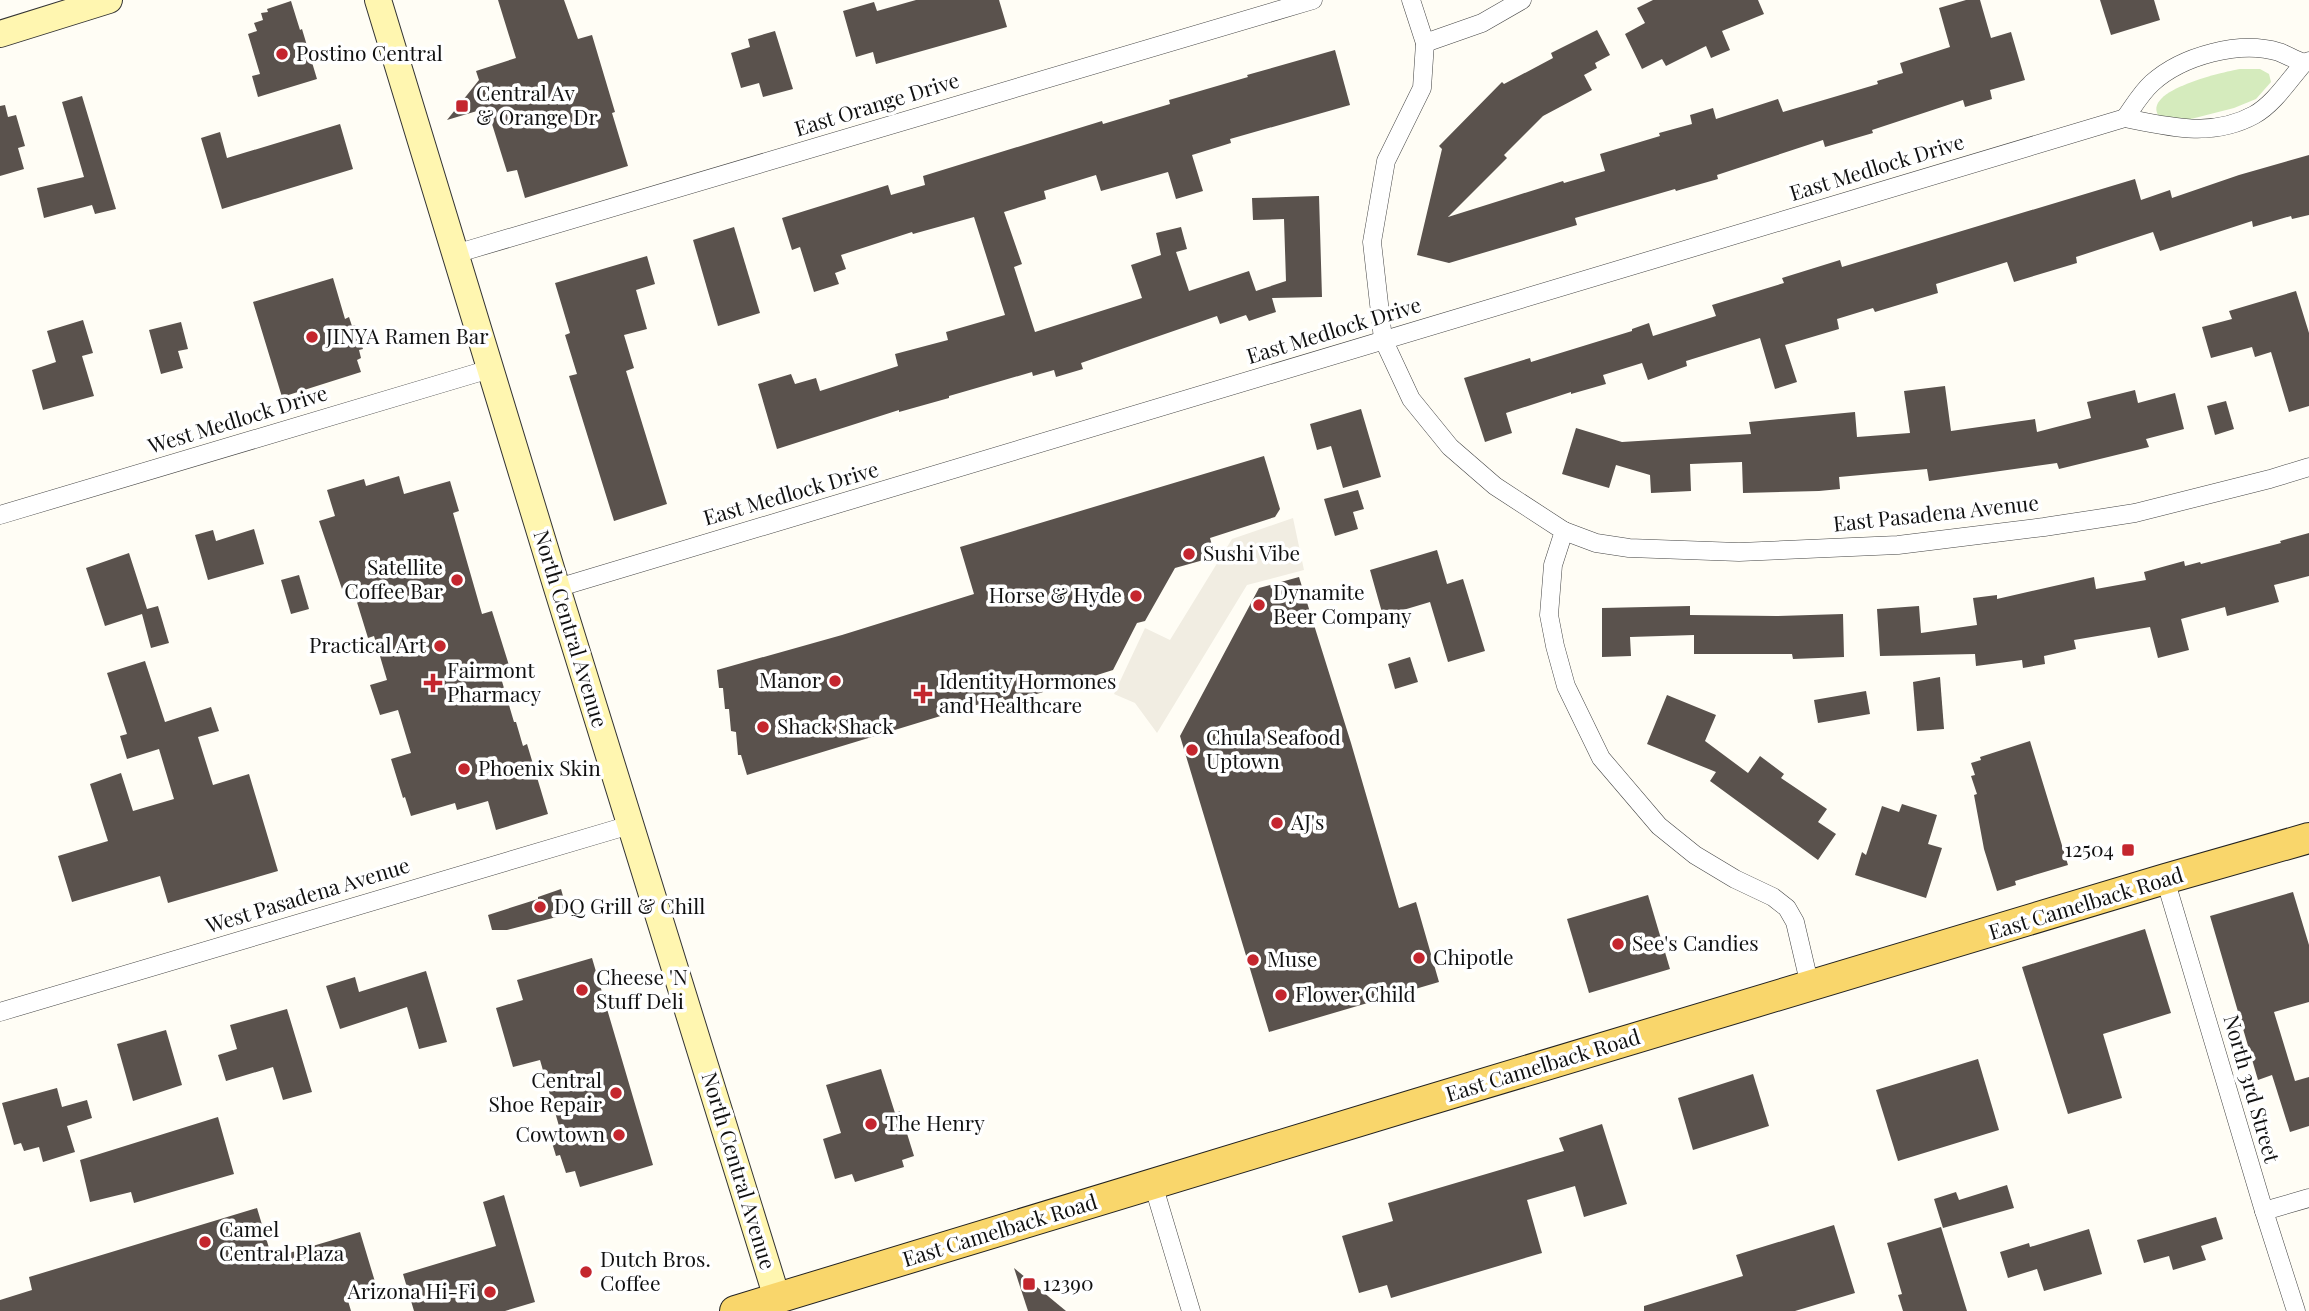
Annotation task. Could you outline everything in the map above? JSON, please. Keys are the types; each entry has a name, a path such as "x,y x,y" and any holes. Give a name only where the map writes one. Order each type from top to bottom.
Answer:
{"main road":[{"path":"0,34 109,0"},
{"name":"North Central Avenue","path":"378,0 556,588 780,1307"},
{"name":"East Camelback Road","path":"735,1311 780,1307 1153,1184 2309,838"}],"street":[{"name":"East Orange Drive","path":"455,254 1313,0"},
{"path":"1411,0 1425,43 1482,23 1522,0"},
{"name":"East Pasadena Avenue","path":"1425,43 1422,88 1386,161 1372,242 1383,339 1411,399 1450,447 1494,486 1564,531 1596,543 1629,548 1739,552 1898,545 2135,513 2309,467"},
{"name":"East Medlock Drive","path":"556,588 2125,118 2193,130 2224,127 2255,114 2275,97 2306,62 2277,52 2252,48 2217,51 2184,62 2151,83 2125,118"},
{"name":"West Medlock Drive","path":"0,516 490,369"},
{"path":"1564,531 1553,565 1549,615 1566,687 1601,758 1659,826 1695,855 1735,879 1773,897 1787,908 1795,922 1810,986"},
{"name":"West Pasadena Avenue","path":"0,1012 630,825"},
{"name":"North 3rd Street","path":"2165,879 2294,1311"},
{"path":"1153,1184 1191,1311"},
{"path":"2263,1211 2309,1198"}],"green space":[{"path":"2240,69 2260,69 2269,74 2271,82 2256,99 2234,108 2187,120 2162,120 2156,110 2169,92 2200,79"}],"shaded area":[{"path":"1293,518 1304,570 1247,585 1157,733 1135,703 1114,694 1145,628 1170,640 1232,539"}],"building":[{"path":"498,0 564,0 578,39 592,35 628,166 525,198 517,170 507,172 487,108 447,120 479,80 476,71 516,58"},
{"path":"916,0 999,0 1007,27 876,64 873,52 856,57 843,11 874,2 877,11"},
{"path":"1653,0 1758,0 1764,14 1722,31 1730,50 1711,58 1706,46 1666,66 1662,59 1642,69 1625,34 1645,23 1637,8"},
{"path":"1966,0 1980,0 1991,38 2011,32 2025,80 1990,90 1992,99 1965,107 1963,100 1872,130 1873,133 1825,147 1823,140 1717,175 1718,179 1575,218 1577,225 1449,263 1417,255 1442,149 1439,146 1502,82 1504,84 1553,58 1551,53 1597,30 1610,55 1595,63 1597,68 1584,75 1592,90 1543,116 1504,155 1507,158 1448,217 1563,181 1564,183 1605,171 1600,154 1692,124 1690,115 1713,108 1716,119 1778,99 1783,112 1878,84 1877,81 1903,73 1900,63 1950,47 1939,8"},
{"path":"2100,0 2154,0 2160,20 2111,35"},
{"name":"Postino Central","path":"291,1 317,79 258,97 252,76 260,74 248,34 257,31 254,23 263,20 261,13"},
{"path":"775,31 793,89 763,97 759,83 741,88 731,53 750,47 748,39"},
{"path":"1335,50 1350,105 1230,139 1231,143 1192,155 1203,191 1176,199 1168,172 1101,191 1096,175 1044,191 1046,199 1004,212 1022,264 1014,267 1035,332 1142,298 1131,265 1161,255 1156,233 1181,227 1187,249 1176,252 1189,291 1249,271 1256,291 1286,281 1284,219 1253,220 1252,198 1319,196 1322,297 1272,298 1276,312 1249,321 1246,315 1220,324 1217,316 1081,363 1083,369 1056,377 1054,370 1033,376 1032,372 777,449 758,384 791,374 795,384 816,378 820,391 898,366 895,354 948,340 946,332 1005,315 974,217 913,234 912,232 841,255 846,269 835,273 839,284 814,292 800,247 792,250 782,218 888,185 891,195 925,185 923,176 1102,121 1103,124 1170,104 1169,100"},
{"path":"82,96 116,209 95,214 92,205 44,218 37,188 84,177 62,102"},
{"path":"5,105 8,117 16,115 25,146 18,148 24,169 0,176 0,106"},
{"path":"340,124 353,169 222,209 201,138 220,132 227,158"},
{"path":"2309,155 2309,215 2292,219 2291,216 2253,227 2252,221 2160,251 2153,232 2076,257 2077,263 2014,282 2007,262 1936,284 1938,293 1875,312 1873,308 1837,319 1839,329 1785,345 1797,382 1775,389 1760,338 1686,361 1687,366 1648,380 1642,363 1603,375 1606,384 1506,413 1512,433 1485,442 1464,378 1530,358 1531,362 1632,331 1649,323 1653,336 1716,316 1712,305 1784,283 1782,278 1840,260 1842,267 2135,179 2141,200 2170,190 2172,198"},
{"path":"734,227 760,313 718,326 693,240"},
{"path":"647,256 655,284 636,290 647,329 624,335 634,368 626,371 667,504 614,521 569,376 577,374 565,335 570,333 555,283"},
{"name":"JINYA Ramen Bar","path":"333,278 345,319 349,317 352,326 355,325 363,349 359,350 361,358 357,360 361,372 282,397 253,302"},
{"path":"2296,291 2309,333 2309,406 2289,412 2271,352 2255,357 2252,347 2211,358 2202,327 2232,319 2229,311"},
{"path":"83,320 93,353 82,356 94,396 43,410 32,370 56,362 47,331"},
{"path":"181,322 188,349 178,351 183,368 161,374 149,330"},
{"path":"1945,386 1951,431 2035,419 2037,432 2091,418 2087,402 2135,390 2138,403 2175,393 2184,429 2146,439 2149,447 2059,469 2057,463 1929,481 1927,469 1839,477 1840,489 1819,491 1743,493 1742,462 1690,464 1691,491 1651,493 1650,475 1616,465 1609,488 1562,474 1576,428 1622,442 1751,434 1749,422 1855,412 1857,437 1910,433 1904,391"},
{"path":"2226,401 2234,429 2215,435 2207,406"},
{"path":"1361,409 1381,477 1343,488 1331,446 1317,450 1310,424"},
{"path":"1264,456 1280,509 1275,517 1210,538 1213,549 1207,559 1175,568 1145,621 1137,623 1113,670 1005,704 1003,697 747,775 741,755 738,755 736,732 731,731 729,709 725,709 723,688 719,688 717,670 974,594 960,547"},
{"path":"399,476 404,494 450,481 459,511 453,513 482,614 492,611 512,675 501,678 523,746 527,744 548,814 496,830 488,801 457,810 455,803 411,816 405,797 403,798 391,759 411,753 398,710 380,715 370,685 387,680 374,636 368,638 352,586 342,589 319,521 335,516 327,490 364,479 366,486"},
{"path":"1358,490 1364,509 1353,512 1358,529 1335,536 1324,499"},
{"path":"254,529 264,564 208,580 195,535 213,530 216,541"},
{"path":"2309,533 2309,576 2274,585 2279,602 2227,616 2225,607 2181,619 2189,650 2158,658 2150,627 2074,640 2076,649 2044,656 2045,664 2023,668 2022,660 1976,666 1975,654 1880,656 1877,609 1919,606 1921,633 1977,625 1973,598 1997,595 1997,599 2094,577 2096,589 2146,580 2144,572 2184,561 2185,566 2200,562 2201,564"},
{"path":"1437,550 1447,584 1463,579 1485,651 1448,662 1430,602 1383,616 1370,570"},
{"path":"129,553 147,609 158,606 169,643 151,648 142,614 105,626 86,568"},
{"path":"299,575 309,609 291,614 281,580"},
{"path":"1299,577 1399,908 1416,902 1439,982 1269,1032 1180,736 1259,588"},
{"path":"1690,606 1690,615 1843,614 1844,657 1793,659 1792,654 1694,654 1694,635 1630,637 1631,656 1602,657 1602,608"},
{"path":"1410,657 1418,682 1395,689 1388,664"},
{"path":"145,661 165,722 211,707 219,731 198,737 213,785 249,774 278,871 168,903 160,876 72,902 58,856 108,841 90,784 121,773 133,811 174,799 159,749 127,759 120,736 127,734 107,673"},
{"path":"1940,677 1944,729 1917,731 1913,682"},
{"path":"1866,691 1870,714 1818,723 1814,700"},
{"path":"1667,695 1716,715 1705,741 1748,773 1760,756 1784,774 1781,778 1827,809 1818,822 1836,834 1818,860 1710,781 1716,772 1647,744"},
{"path":"2030,741 2068,865 2015,881 2016,885 1997,891 1984,849 1974,795 1977,794 1971,776 1975,775 1971,763 1981,760 1980,757"},
{"path":"1902,804 1937,815 1928,844 1942,848 1926,898 1855,875 1862,852 1866,855 1882,806 1899,812"},
{"name":"DQ Grill & Chill","path":"561,889 568,914 507,930 492,930 488,915"},
{"path":"2293,892 2309,945 2309,1002 2274,1012 2295,1081 2309,1077 2309,1126 2290,1132 2272,1075 2258,1080 2210,916"},
{"name":"See's Candies","path":"1648,895 1670,969 1589,993 1567,919"},
{"path":"2145,929 2171,1013 2103,1034 2122,1098 2068,1114 2022,967"},
{"path":"592,958 653,1165 580,1187 575,1171 566,1173 560,1155 556,1156 550,1136 561,1133 540,1060 513,1067 496,1008 523,1000 517,980"},
{"path":"426,971 447,1042 419,1049 407,1007 340,1029 326,986 355,977 359,992"},
{"path":"287,1009 312,1092 283,1100 273,1067 226,1081 218,1055 237,1049 230,1025"},
{"path":"166,1030 182,1085 133,1101 117,1044"},
{"path":"1978,1059 1999,1130 1898,1161 1876,1090"},
{"name":"The Henry","path":"881,1069 895,1113 900,1111 914,1156 902,1160 904,1167 855,1182 852,1174 835,1179 823,1139 841,1133 826,1085"},
{"path":"1753,1074 1769,1126 1693,1150 1678,1098"},
{"path":"57,1088 62,1107 87,1100 92,1118 67,1126 75,1152 43,1162 39,1147 24,1151 21,1143 14,1145 2,1103"},
{"path":"218,1117 234,1174 134,1203 131,1192 90,1202 80,1160"},
{"path":"1602,1124 1627,1204 1584,1217 1575,1186 1527,1200 1542,1253 1391,1298 1387,1285 1359,1293 1342,1236 1393,1221 1388,1203 1564,1151 1559,1138"},
{"path":"2007,1185 2014,1208 1943,1228 1934,1199 1956,1192 1959,1200"},
{"path":"504,1195 535,1302 505,1311 414,1311 403,1274 496,1246 483,1202"},
{"name":"Camel Central Plaza","path":"257,1208 272,1258 360,1232 376,1285 346,1294 351,1311 0,1311 0,1300 32,1290 29,1277"},
{"path":"2216,1217 2223,1239 2201,1246 2206,1260 2173,1270 2169,1256 2144,1263 2137,1240"},
{"path":"1834,1225 1855,1293 1795,1311 1644,1311 1644,1306 1743,1276 1736,1255"},
{"path":"1941,1227 1967,1311 1903,1311 1898,1295 1902,1294 1887,1243"},
{"path":"2089,1229 2102,1274 2044,1291 2037,1269 2008,1278 2000,1252 2029,1243 2030,1247"},
{"path":"1014,1268 1066,1311 1028,1311"}],"place":[{"name":"Postino Central","path":"282,54"},
{"name":"Central Av & Orange Dr","path":"462,106"},
{"name":"JINYA Ramen Bar","path":"312,337"},
{"name":"Sushi Vibe","path":"1189,554"},
{"name":"Satellite Coffee Bar","path":"457,580"},
{"name":"Horse & Hyde","path":"1136,596"},
{"name":"Dynamite Beer Company","path":"1259,605"},
{"name":"Practical Art","path":"440,646"},
{"name":"Manor","path":"835,681"},
{"name":"Fairmont Pharmacy","path":"433,683"},
{"name":"Identity Hormones and Healthcare","path":"923,694"},
{"name":"Shack Shack","path":"763,727"},
{"name":"Chula Seafood Uptown","path":"1192,750"},
{"name":"Phoenix Skin","path":"464,769"},
{"name":"AJ's","path":"1277,823"},
{"name":"12504","path":"2128,850"},
{"name":"DQ Grill & Chill","path":"540,907"},
{"name":"See's Candies","path":"1618,944"},
{"name":"Chipotle","path":"1419,958"},
{"name":"Muse","path":"1253,960"},
{"name":"Cheese 'N Stuff Deli","path":"582,990"},
{"name":"Flower Child","path":"1281,995"},
{"name":"Central Shoe Repair","path":"616,1093"},
{"name":"The Henry","path":"871,1124"},
{"name":"Cowtown","path":"619,1135"},
{"name":"Camel Central Plaza","path":"205,1242"},
{"name":"Dutch Bros. Coffee","path":"586,1272"},
{"name":"12390","path":"1029,1284"},
{"name":"Arizona Hi-Fi","path":"490,1292"}]}
